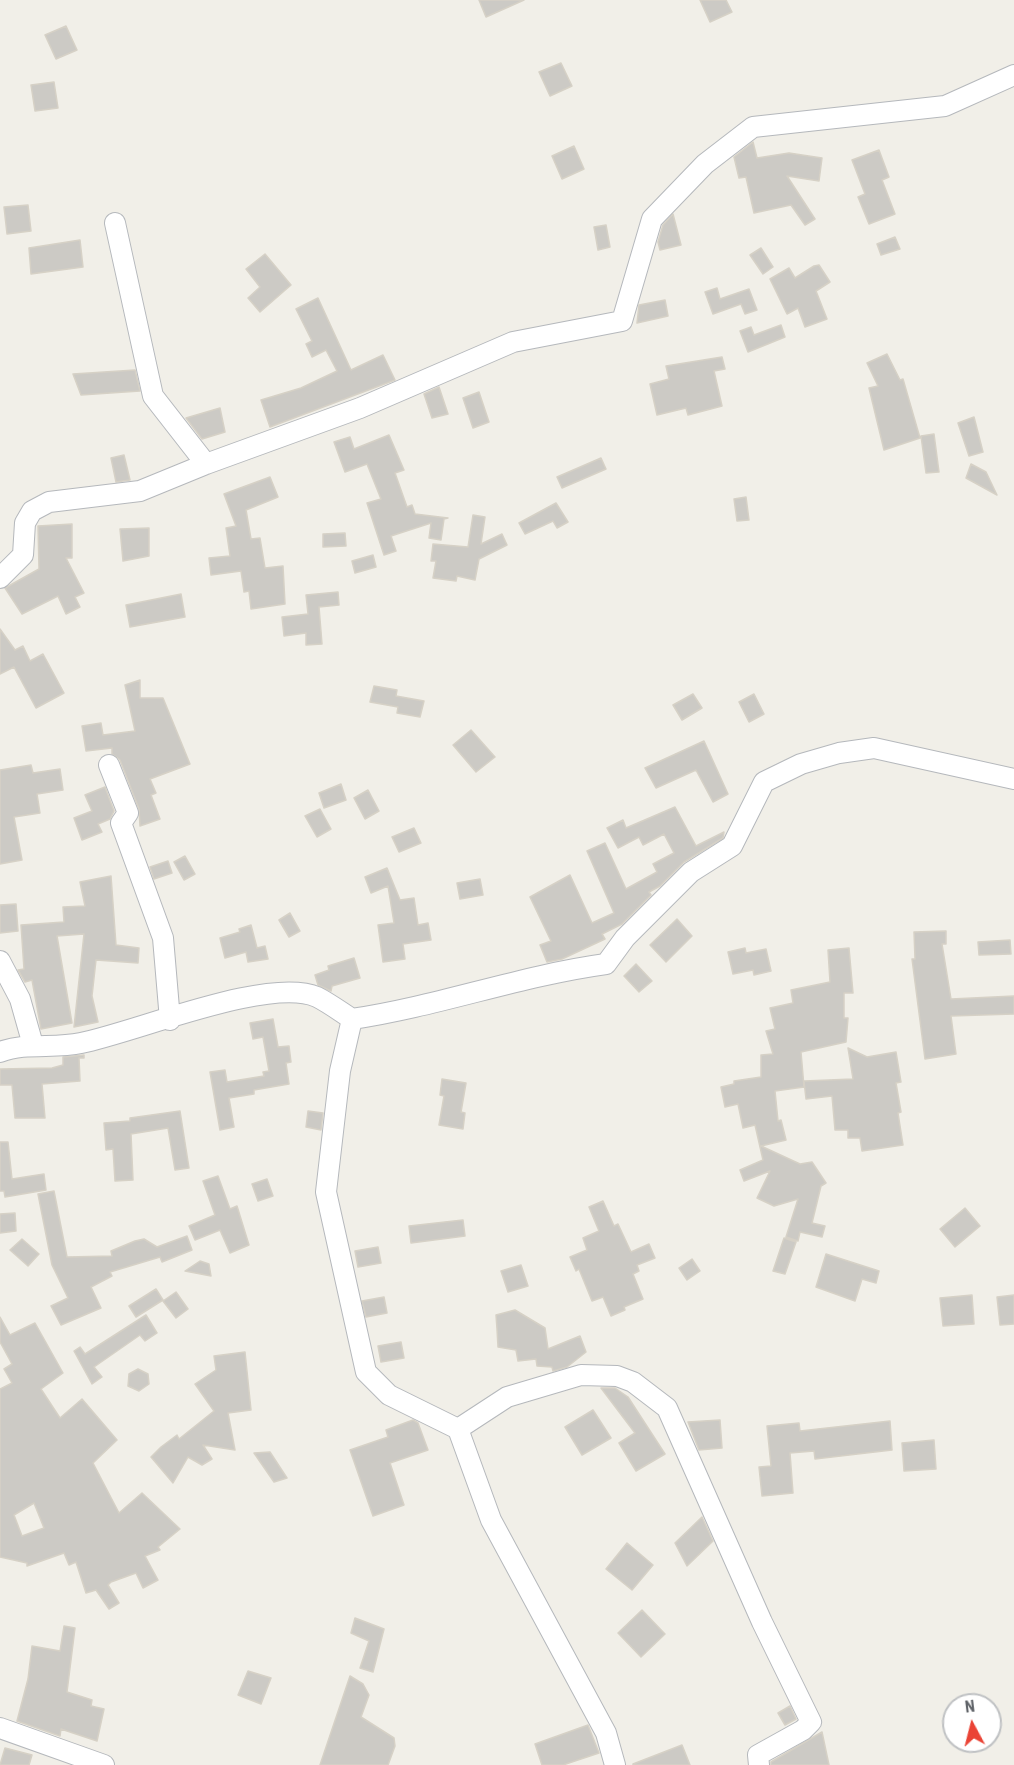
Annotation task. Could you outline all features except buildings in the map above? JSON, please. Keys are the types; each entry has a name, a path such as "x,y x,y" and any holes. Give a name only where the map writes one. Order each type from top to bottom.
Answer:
{"street":[{"path":"0,578 23,555 25,523 32,511 49,502 140,491 206,464 360,408 513,342 622,321 652,219 705,164 753,127 945,106 1014,75"},
{"path":"116,224 153,396 206,464"},
{"path":"0,1052 33,1045 81,1043 230,1002 277,993 316,997 352,1019 407,1011 552,972 606,964 625,938 691,872 732,846 764,782 801,764 839,753 874,748 1014,779"},
{"path":"109,765 128,813 121,823 163,938 170,1020"},
{"path":"0,961 20,999 33,1045"},
{"path":"352,1019 340,1071 326,1191 366,1372 389,1395 458,1429 491,1520 606,1733 615,1765"},
{"path":"458,1429 507,1397 581,1375 617,1376 625,1379 667,1408 762,1622 811,1722 803,1730 758,1755 759,1765"},
{"path":"0,1728 104,1765"}]}
